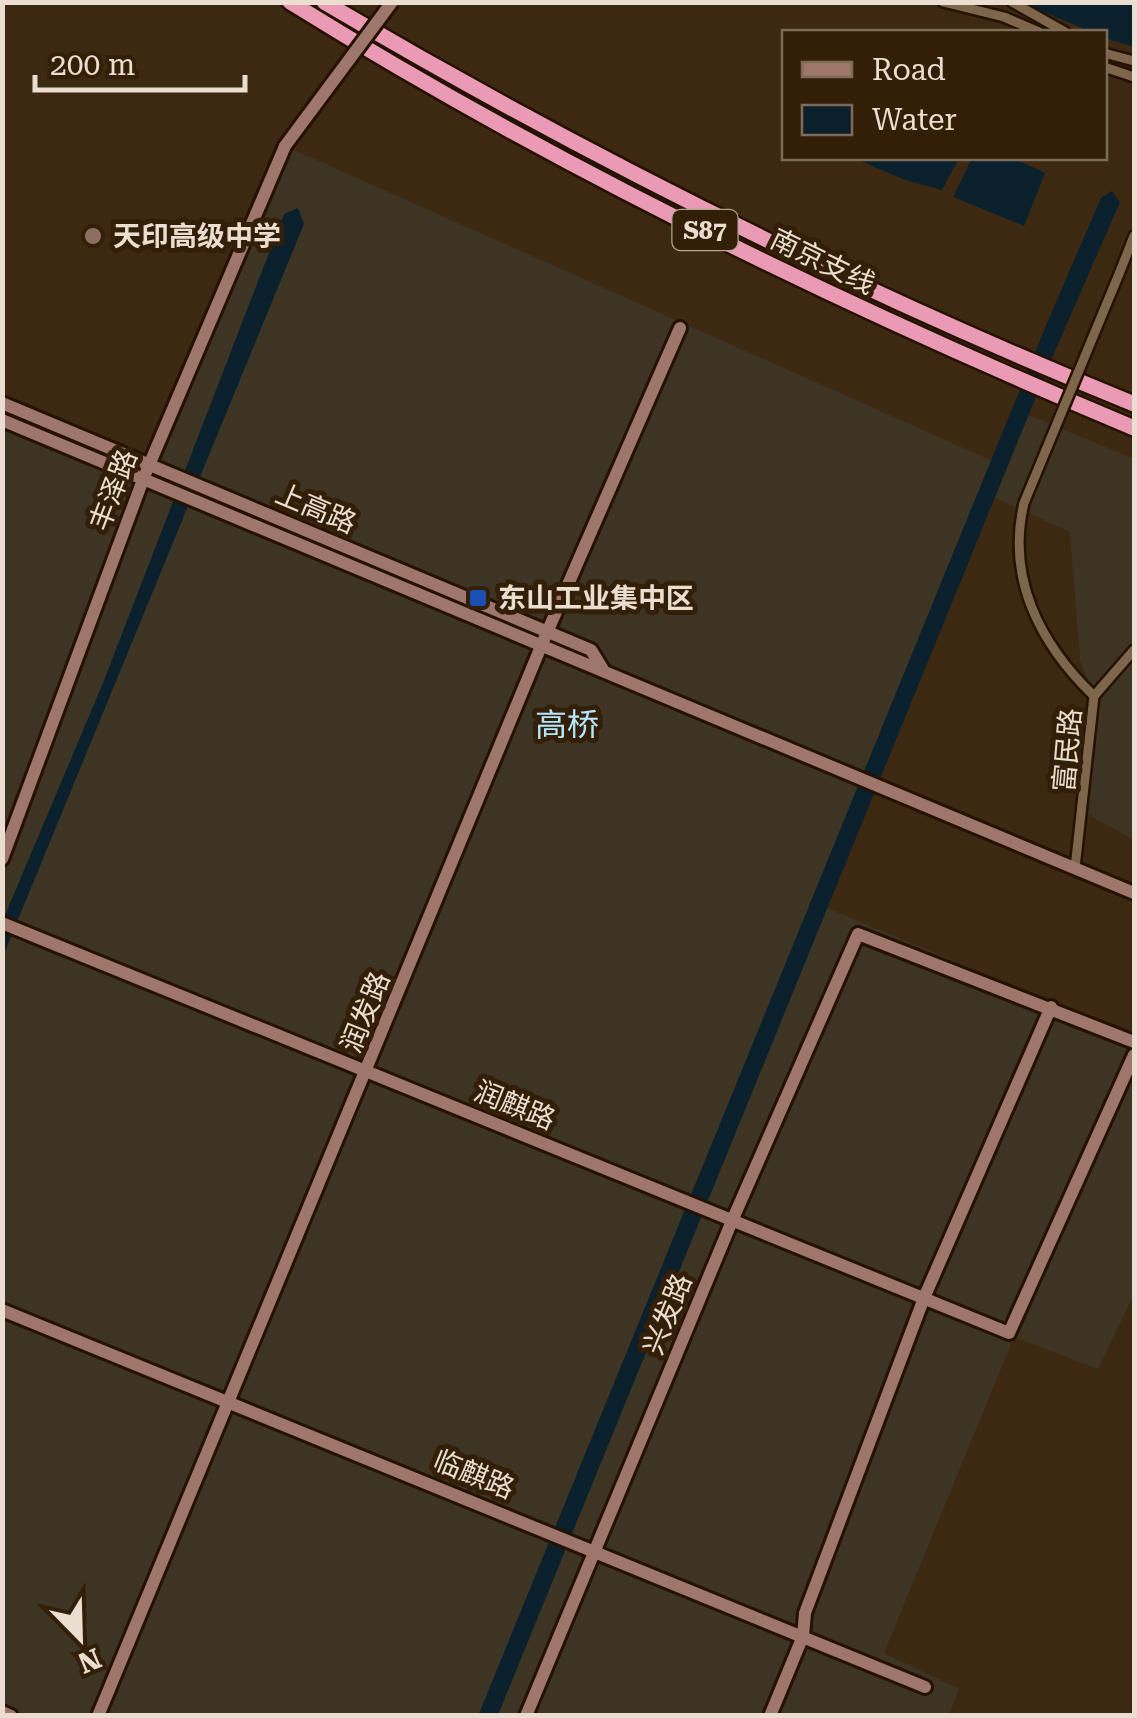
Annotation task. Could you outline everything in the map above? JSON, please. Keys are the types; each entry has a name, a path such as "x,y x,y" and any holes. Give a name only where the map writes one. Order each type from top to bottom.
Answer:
{"highway":[{"name":"南京支线","path":"290,2 412,78 669,212 863,308 1134,428"},
{"name":"南京支线","path":"324,2 650,184 862,286 1134,404"}],"street":[{"name":"丰泽路","path":"2,858 144,478 285,146 392,2"},
{"path":"943,2 1033,30"},
{"path":"1012,2 1061,30"},
{"path":"1107,54 1134,61"},
{"path":"1107,68 1134,77"},
{"path":"1094,696 1072,675 1034,619 1016,538 1024,503 1134,236"},
{"name":"润发路","path":"98,1716 369,1071 545,639 680,328"},
{"name":"上高路","path":"2,404 150,463 545,639"},
{"name":"上高路","path":"2,420 545,639 591,650 602,668 1134,894"},
{"name":"富民路","path":"1075,868 1094,696 1134,650"},
{"name":"润麒路","path":"2,923 1009,1334 1134,1055"},
{"name":"兴发路","path":"526,1716 732,1221 858,934 1051,1008"},
{"path":"770,1716 803,1636 805,1613 924,1298 1051,1008 1134,1042"},
{"name":"临麒路","path":"2,1310 228,1399 924,1687"},
{"path":"2,1712 11,1716"}],"shaded area":[{"path":"285,146 1004,466 1029,415 1134,459 1134,840 1084,812 1094,696 1080,660 1070,532 993,497 827,908 1134,1036 1134,1294 1098,1369 1014,1337 884,1653 959,1689 949,1715 3,1715 2,420 144,477"}],"water":[{"path":"1022,3 1134,3 1134,47 1107,39 1107,30 1087,30"},
{"path":"859,160 958,160 942,190 905,180"},
{"path":"971,160 1017,160 1045,173 1024,226 953,197"},
{"path":"1112,191 1120,202 1049,365 498,1715 478,1716 1050,316 1101,198"},
{"path":"298,208 304,224 3,956 3,920 103,683 284,214"}],"place":[{"name":"天印高级中学","path":"93,236"},
{"name":"东山工业集中区","path":"478,598"}],"district":[{"name":"高桥","path":"567,725"}]}
